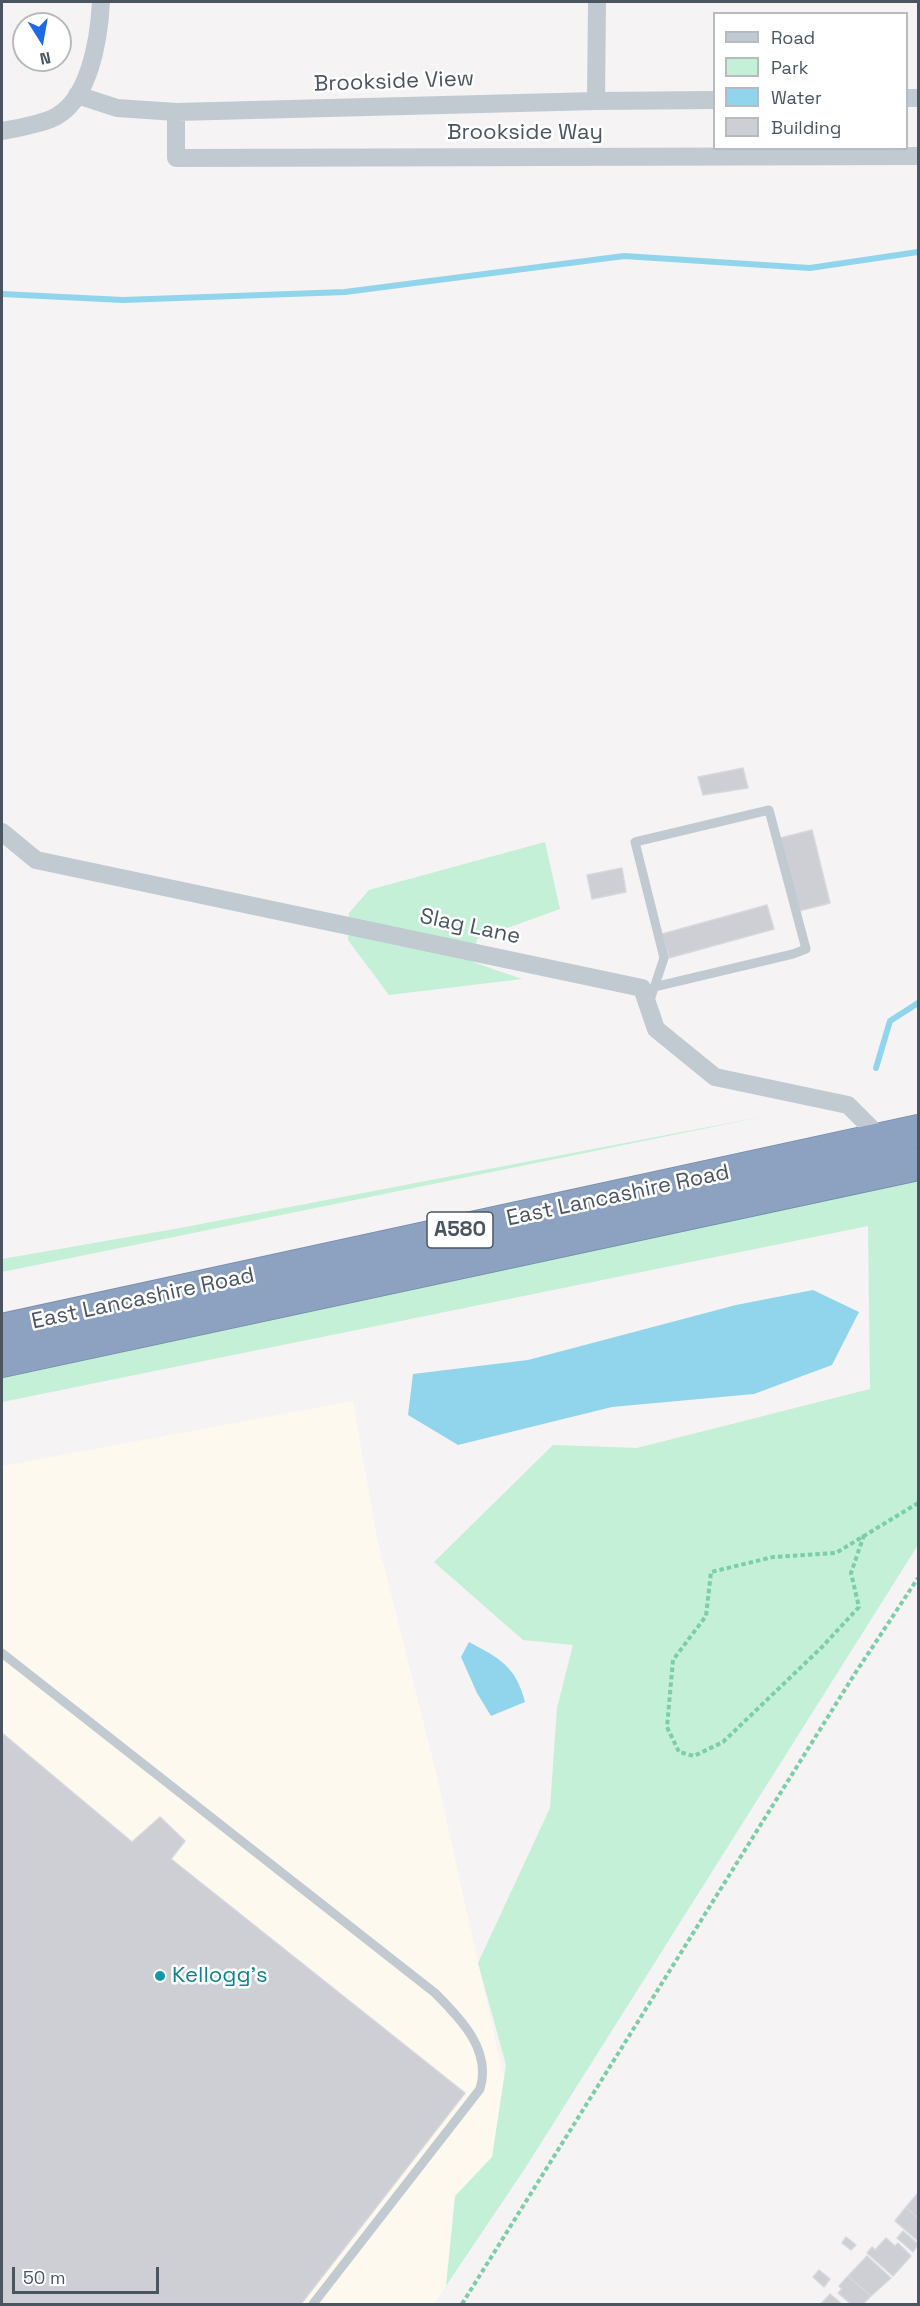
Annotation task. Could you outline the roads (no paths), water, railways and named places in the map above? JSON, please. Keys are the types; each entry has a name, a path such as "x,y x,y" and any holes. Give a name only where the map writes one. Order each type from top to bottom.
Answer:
{"highway":[{"path":"902,1135 916,1164"},
{"name":"East Lancashire Road","path":"2,1330 902,1135"},
{"name":"East Lancashire Road","path":"2,1361 916,1164"}],"street":[{"path":"2,131 51,119 64,110 77,95 94,54 99,29 100,2"},
{"path":"596,101 597,2"},
{"name":"Brookside View","path":"77,95 117,108 176,112 713,100"},
{"name":"Brookside Way","path":"176,112 176,158 918,156"},
{"name":"Slag Lane","path":"2,832 36,860 642,988 656,1029 715,1077 848,1106 902,1135"}],"lane":[{"path":"648,1005 654,987 664,957 635,842 769,810 806,949 654,987"},
{"path":"2,1653 435,1992 454,2012 478,2047 484,2069 480,2089 313,2304"}],"water":[{"path":"813,1290 859,1312 832,1365 754,1394 612,1407 458,1445 408,1415 413,1374 528,1360 736,1305"},
{"path":"469,1642 505,1664 517,1680 525,1702 491,1716 477,1693 461,1657"}],"waterway":[{"path":"2,294 123,300 345,292 624,256 810,268 918,252"},
{"path":"876,1068 890,1021 918,1003"}],"place":[{"name":"Kellogg's","path":"160,1976"}]}
